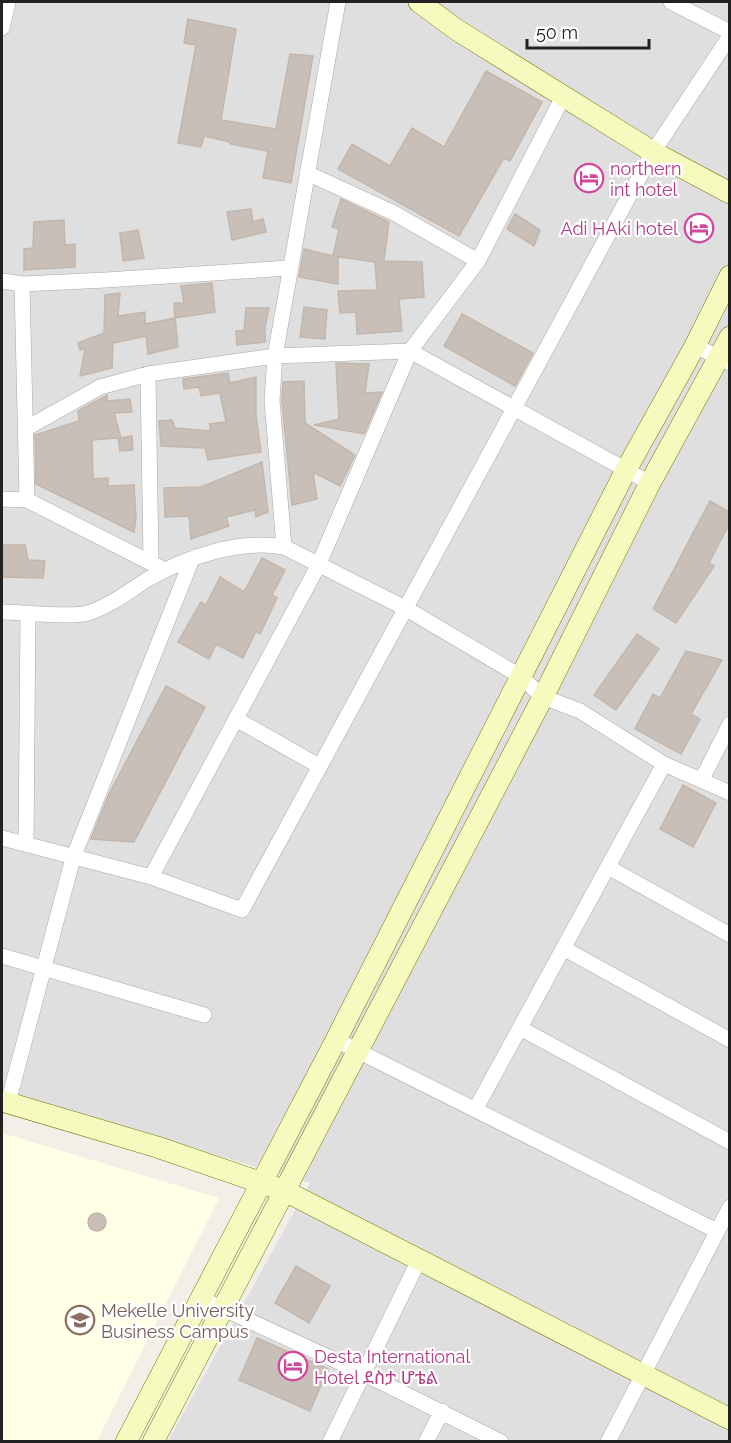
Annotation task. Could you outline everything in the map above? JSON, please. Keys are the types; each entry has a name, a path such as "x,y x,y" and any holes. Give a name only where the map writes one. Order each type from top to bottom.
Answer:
{"street":[{"path":"2,28 8,2"},
{"path":"284,547 272,400 275,356 338,2"},
{"path":"419,2 457,30 653,152 729,193"},
{"path":"2,838 152,877 242,910 653,152 729,34 671,2"},
{"path":"152,877 318,566 411,351 478,261 564,95"},
{"path":"307,173 394,213 478,261"},
{"path":"2,281 22,284 289,268"},
{"path":"126,1442 336,1040 626,470 695,346 729,276"},
{"path":"22,284 27,500"},
{"path":"153,1442 543,697 650,483 724,360 729,337"},
{"path":"695,346 724,360"},
{"path":"27,428 100,387 148,374 275,356 411,351 650,483"},
{"path":"148,374 157,566"},
{"path":"2,500 27,500 157,566"},
{"path":"2,612 86,614 157,566 242,546 265,543 284,547 405,608 520,676 543,697 580,711 664,764 729,793"},
{"path":"192,559 73,858 46,968 5,1102 157,1147 283,1190 729,1419"},
{"path":"26,844 28,613"},
{"path":"236,719 320,766"},
{"path":"702,779 729,724"},
{"path":"476,1110 664,764"},
{"path":"439,836 463,850"},
{"path":"608,867 729,935"},
{"path":"563,948 729,1040"},
{"path":"2,956 204,1015"},
{"path":"520,1028 729,1143"},
{"path":"336,1040 717,1232"},
{"path":"608,1442 729,1207"},
{"path":"330,1442 419,1260"},
{"path":"202,1299 365,1374 501,1442"},
{"path":"426,1442 442,1411"}],"shaded area":[{"path":"2,2 729,2 729,1441 168,1441 310,1183 2,1091"},
{"name":"Mekelle University Business Campus","path":"2,1133 219,1198 97,1441 2,1441"}],"building":[{"path":"188,19 236,29 221,120 276,129 290,54 313,56 291,183 263,178 268,151 230,144 230,142 204,136 201,147 178,143 196,45 184,43"},
{"path":"486,71 542,102 510,161 504,158 459,236 338,169 352,144 390,166 412,128 444,147"},
{"path":"341,199 389,222 384,261 422,262 424,297 399,299 402,331 357,334 356,312 340,313 338,291 377,290 375,262 333,256 339,229 332,227"},
{"path":"251,209 253,222 263,219 266,232 232,240 227,212"},
{"path":"515,214 540,230 534,246 507,229"},
{"path":"64,220 65,245 75,244 75,267 24,270 24,249 33,248 34,222"},
{"path":"138,230 144,258 123,261 120,233"},
{"path":"304,249 338,257 338,284 299,277"},
{"path":"212,283 215,312 175,318 174,303 184,303 181,286"},
{"path":"120,293 118,316 145,312 145,324 175,318 178,347 148,354 146,336 113,343 112,368 80,376 85,349 80,350 78,343 104,333 105,295"},
{"path":"304,307 327,310 325,339 300,337"},
{"path":"246,308 269,308 265,342 237,345 236,331 244,331"},
{"path":"462,314 533,353 515,386 444,346"},
{"path":"336,363 369,364 365,393 382,392 364,434 314,425 339,419"},
{"path":"228,373 230,383 256,377 256,416 261,452 208,460 205,448 161,446 159,421 172,420 175,428 210,431 210,424 226,422 220,393 201,396 199,387 184,389 183,379"},
{"path":"304,381 305,423 355,455 340,486 313,472 317,499 292,505 282,401 283,382"},
{"path":"107,395 107,401 130,399 132,412 114,413 121,438 132,436 133,450 120,451 118,438 92,440 93,479 108,478 108,486 134,485 136,518 134,532 36,484 35,435 79,421 78,411"},
{"path":"262,462 268,512 256,517 255,510 226,517 229,526 191,539 189,516 165,517 164,488 201,487"},
{"path":"710,501 729,512 729,524 709,563 714,566 676,623 653,609"},
{"path":"2,545 25,545 28,560 45,561 43,578 2,577"},
{"path":"262,558 285,570 272,595 277,598 260,634 256,631 243,658 216,644 209,659 178,642 201,602 206,605 220,577 244,592"},
{"path":"637,634 659,649 616,710 594,695"},
{"path":"686,651 722,660 691,714 700,719 681,754 635,729 653,694 660,698"},
{"path":"166,686 205,707 134,842 91,839 109,794"},
{"path":"683,785 716,803 693,847 660,829"},
{"path":"97,1213 103,1216 106,1222 103,1228 97,1231 91,1228 88,1222 91,1216"},
{"path":"296,1266 330,1286 309,1323 275,1303"},
{"path":"257,1338 328,1369 310,1411 239,1380"}],"place":[{"name":"northern int hotel","path":"589,178"},
{"name":"Adi HAki hotel","path":"699,228"},
{"name":"Mekelle University Business Campus","path":"80,1320"},
{"name":"Desta International Hotel ደስታ ሆቴል","path":"293,1366"}]}
